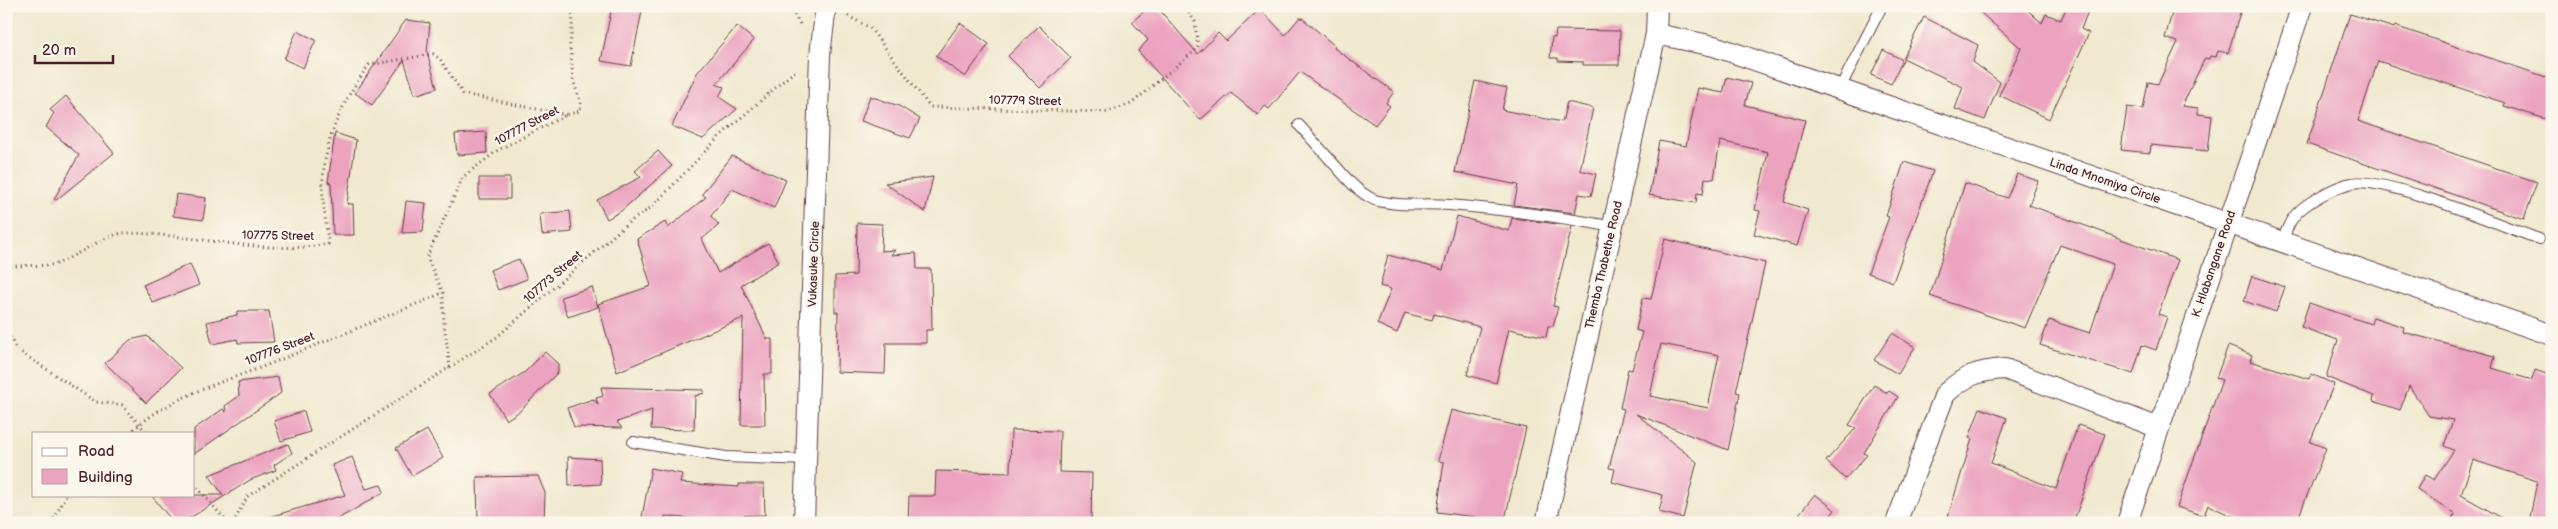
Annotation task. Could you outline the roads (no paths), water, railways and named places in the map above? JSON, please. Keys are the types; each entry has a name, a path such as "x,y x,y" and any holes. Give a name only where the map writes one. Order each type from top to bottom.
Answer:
{"street":[{"name":"Vukasuke Circle","path":"804,523 820,55 826,6"},
{"name":"Themba Thabethe Road","path":"1546,523 1656,34 1657,6"},
{"name":"K. Hlabangane Road","path":"2127,523 2302,6"},
{"name":"Linda Mnomiya Circle","path":"1656,34 1714,46 1929,119 2227,225 2282,242 2552,335"},
{"path":"1896,523 1945,394 1961,380 1982,370 2005,369 2159,428"}],"lane":[{"path":"1839,90 1882,6"},
{"path":"1299,125 1359,191 1376,200 1392,203 1422,203 1487,210 1521,211 1613,227"},
{"path":"2282,242 2293,218 2317,199 2352,183 2368,182 2423,197 2539,239"},
{"path":"633,442 726,457 807,460"}]}
